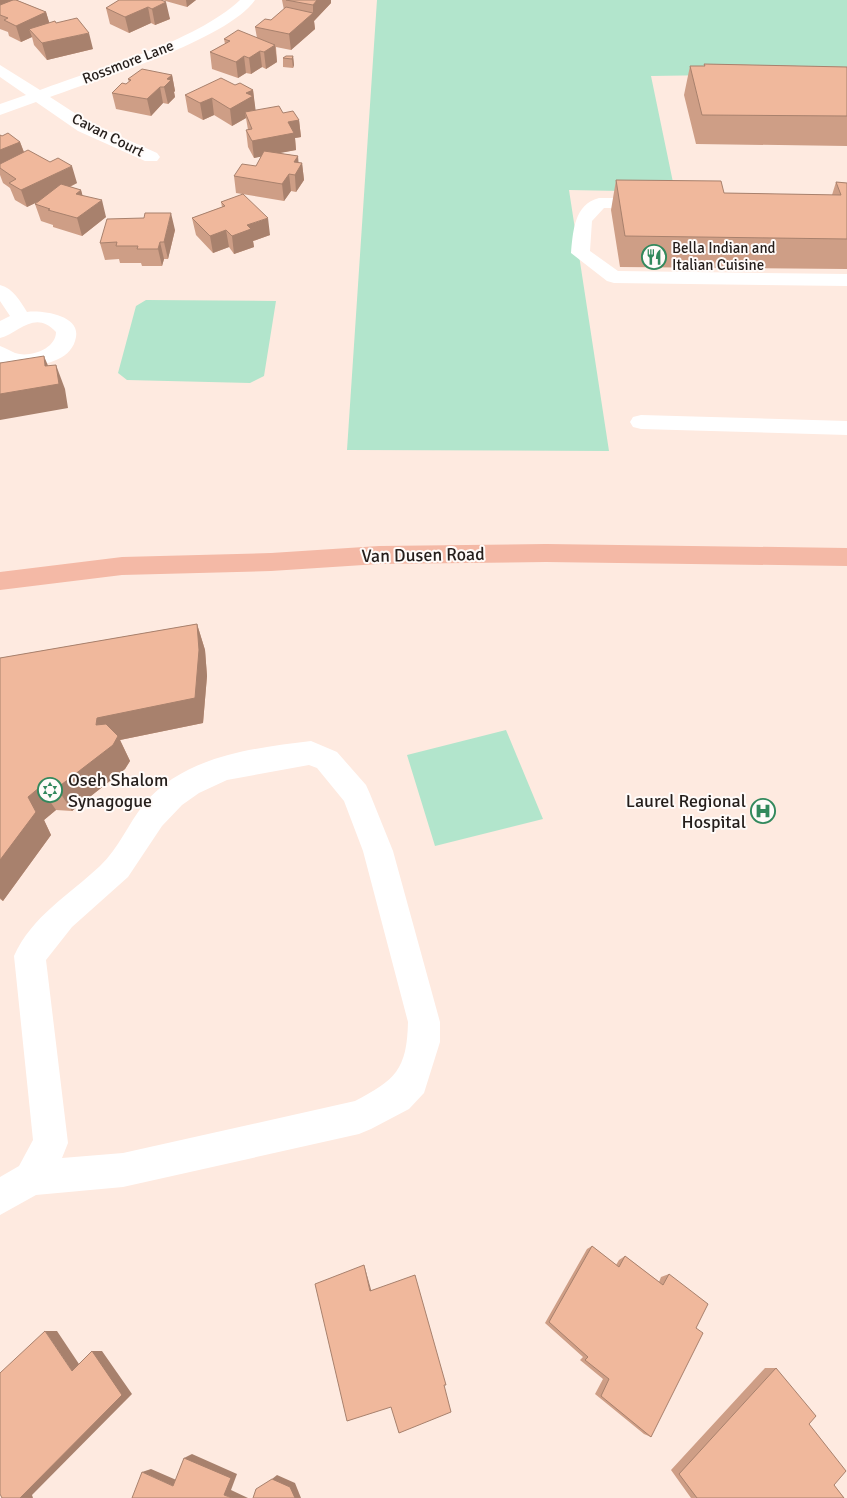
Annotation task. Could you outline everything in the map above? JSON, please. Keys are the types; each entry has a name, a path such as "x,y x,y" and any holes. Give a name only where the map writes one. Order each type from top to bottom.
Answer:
{"main road":[{"name":"Van Dusen Road","path":"0,581 122,566 271,562 379,555 546,553 847,557"}],"street":[{"name":"Rossmore Lane","path":"0,110 173,46 233,14 248,0"},
{"name":"Cavan Court","path":"0,70 84,127 151,157"},
{"path":"662,203 599,203 583,220 580,253 614,277 847,280"},
{"path":"0,292 9,299 22,319"},
{"path":"0,332 11,323 22,319 44,317 54,320 66,330 63,344 51,353 35,359 12,359 0,353"},
{"path":"641,422 847,428"},
{"path":"0,1196 31,1178 123,1170 360,1118 397,1097 412,1081 424,1042 424,1022 414,983 378,851 356,794 327,760 311,754 273,758 221,769 198,777 182,788 156,812 126,859 101,884 59,919 30,956 51,1143 31,1178"}],"green space":[{"path":"377,0 847,0 847,71 836,73 651,76 675,192 569,190 609,451 347,450"},
{"path":"146,300 276,301 264,376 250,383 127,380 118,373 136,306"},
{"path":"506,730 543,819 435,846 407,755"}],"building":[{"path":"13,0 46,12 16,26 4,20 8,18 0,15 0,5"},
{"path":"119,0 161,0 166,2 152,9 148,7 125,17 106,8"},
{"path":"286,0 317,0 313,5"},
{"path":"286,7 313,13 289,34 255,27 265,19 271,20"},
{"path":"77,18 89,33 42,43 29,29 55,21 56,23"},
{"path":"238,30 275,45 249,58 244,56 236,62 210,52 230,41 224,39"},
{"path":"293,56 292,59 283,58"},
{"path":"704,64 847,67 847,116 702,115 690,66 705,66"},
{"path":"142,69 172,75 167,79 171,80 147,99 112,93 122,83 126,84 131,80 128,79"},
{"path":"221,78 235,85 240,83 253,90 246,93 253,96 230,109 212,98 200,103 185,95"},
{"path":"279,106 283,113 293,111 299,120 288,122 294,133 252,141 246,130 252,129 245,112"},
{"path":"8,133 20,142 0,150 0,135"},
{"path":"28,150 50,162 58,158 72,166 21,190 9,183 16,179 0,168 0,164"},
{"path":"264,151 298,156 294,162 302,163 295,175 289,174 282,184 234,176 242,164 256,166"},
{"path":"616,180 721,181 724,193 841,195 836,182 847,183 847,239 625,236"},
{"path":"61,184 81,190 76,194 102,200 77,218 48,210 50,209 35,204"},
{"path":"243,194 268,218 247,225 251,229 232,236 226,230 210,236 192,218 225,206 221,202"},
{"path":"145,213 171,213 164,242 160,242 158,249 137,249 138,246 116,246 117,242 100,243 107,219 144,218"},
{"path":"44,356 45,366 56,365 59,384 0,394 0,363"},
{"name":"Oseh Shalom Synagogue","path":"197,624 199,650 195,698 97,718 96,725 106,724 118,736 113,745 57,788 40,787 28,797 36,812 0,860 0,658"},
{"path":"592,1246 619,1267 625,1256 663,1285 669,1274 708,1304 696,1328 703,1333 651,1437 601,1396 609,1379 585,1360 588,1357 549,1322"},
{"path":"364,1265 370,1291 415,1275 446,1385 444,1385 451,1412 399,1433 391,1407 347,1421 315,1284"},
{"path":"45,1331 72,1371 92,1351 122,1395 20,1498 2,1498 0,1494 0,1373"},
{"path":"776,1368 816,1416 809,1424 846,1471 834,1485 844,1498 697,1498 679,1474"},
{"path":"184,1458 231,1478 224,1495 232,1498 132,1498 142,1472 173,1486"},
{"path":"272,1479 290,1487 295,1498 253,1498 256,1489"}],"place":[{"name":"Bella Indian and Italian Cuisine","path":"654,257"},
{"name":"Oseh Shalom Synagogue","path":"50,790"},
{"name":"Laurel Regional Hospital","path":"763,811"}]}
